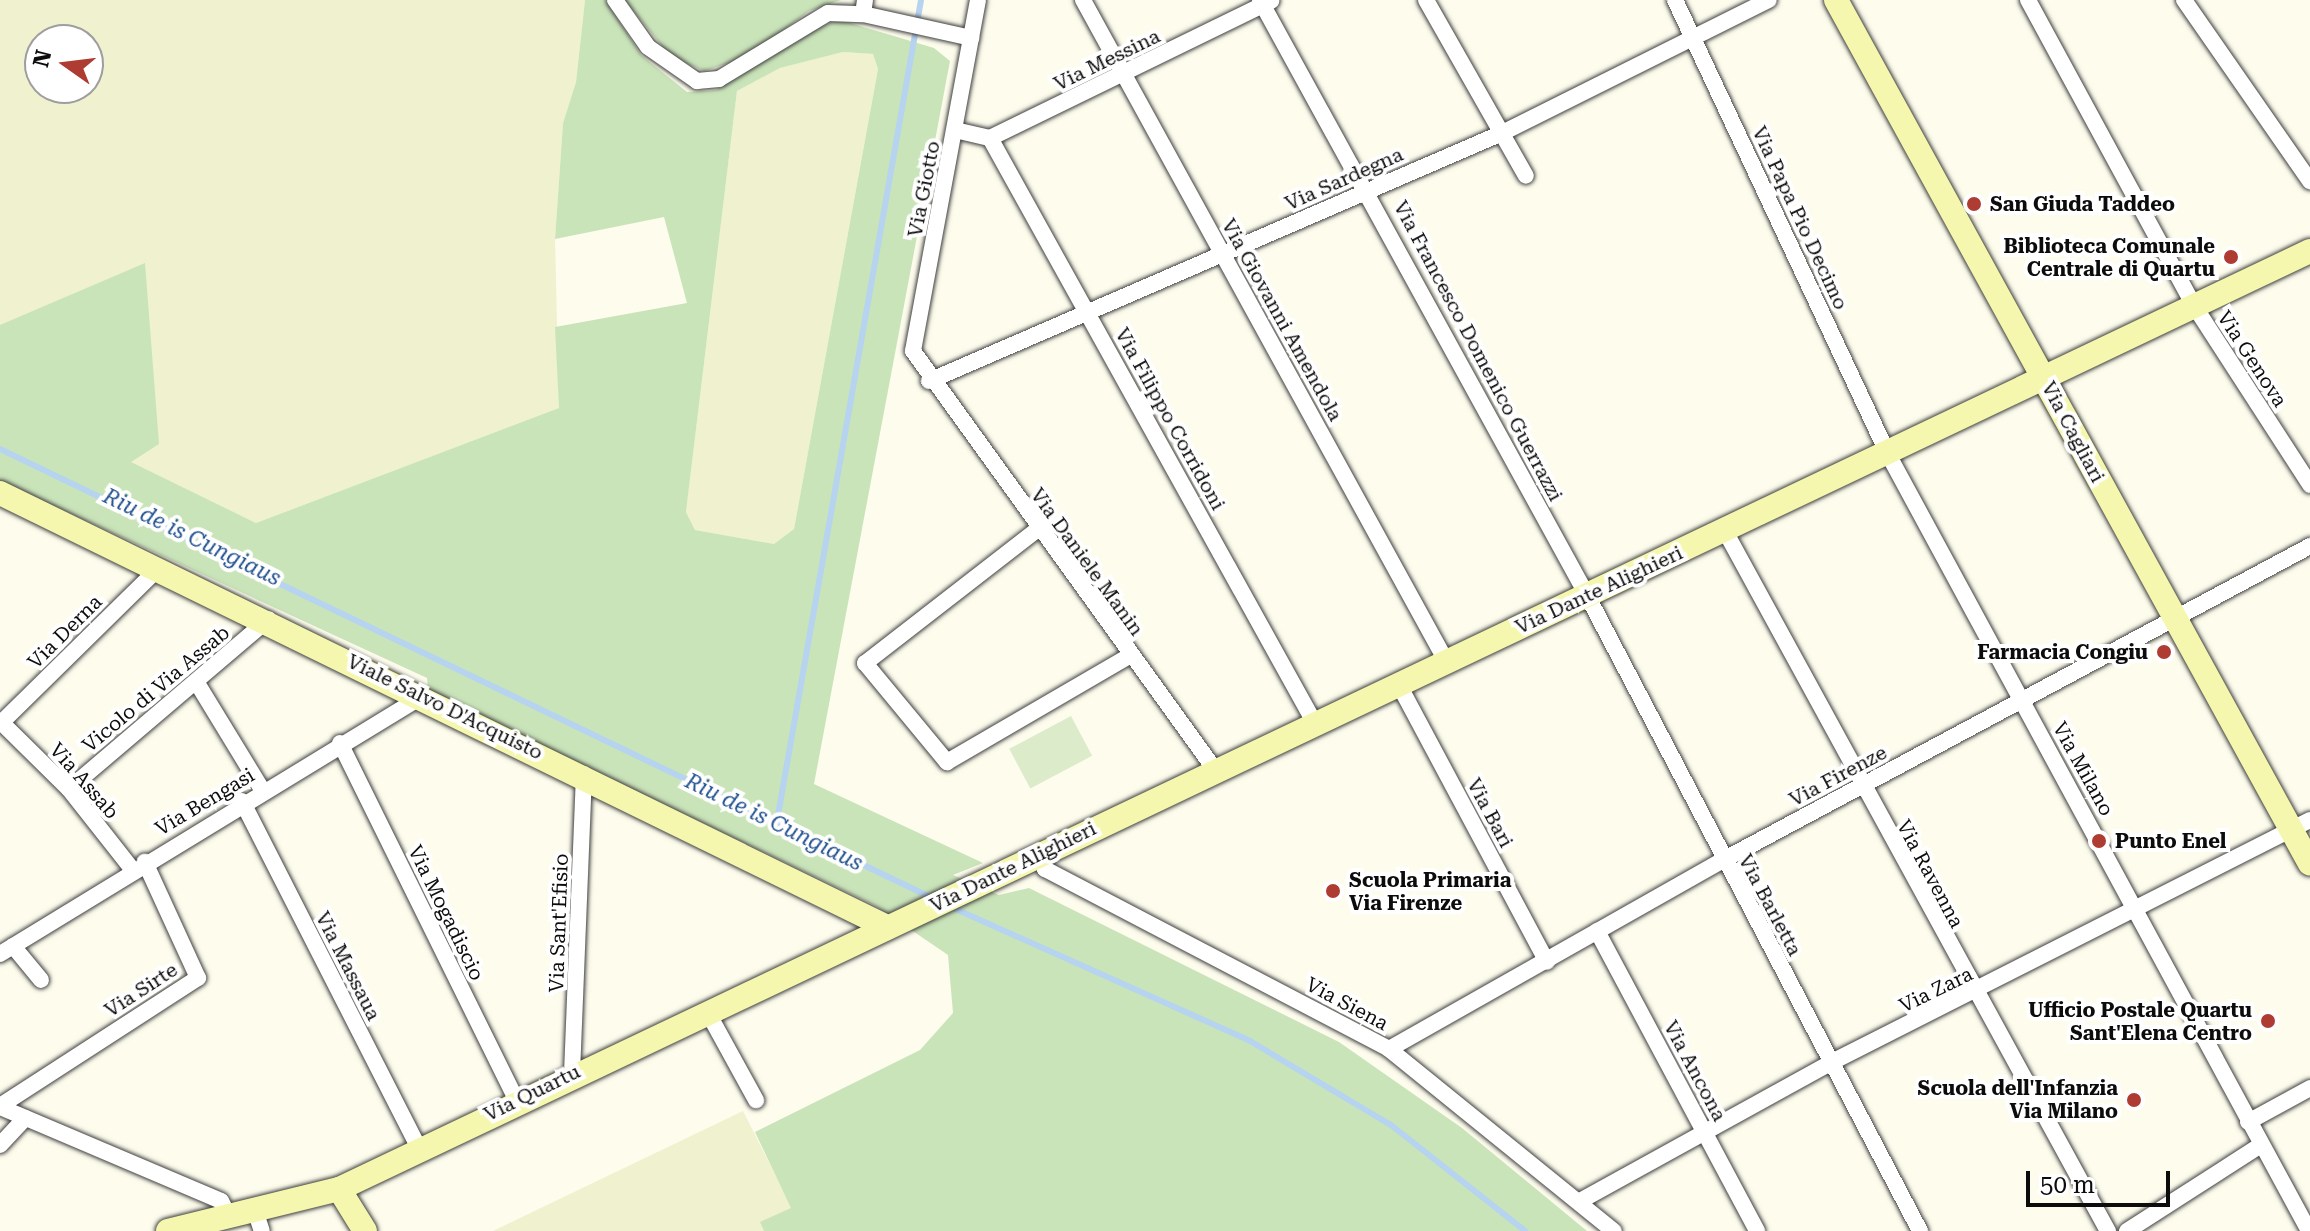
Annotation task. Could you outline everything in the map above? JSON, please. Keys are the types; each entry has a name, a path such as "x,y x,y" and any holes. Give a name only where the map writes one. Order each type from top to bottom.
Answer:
{"street":[{"name":"Via Giotto","path":"929,381 913,351 978,0"},
{"name":"Via Giovanni Amendola","path":"1083,0 1445,659"},
{"path":"1426,0 1526,176"},
{"name":"Via Papa Pio Decimo","path":"1675,0 1888,454"},
{"name":"Via Sardegna","path":"929,381 1090,315 1222,254 1502,133 1692,35 1769,0"},
{"name":"Via Cagliari","path":"1836,0 2045,377 2172,619 2301,825 2310,864"},
{"name":"Via Genova","path":"2028,0 2195,307 2310,485"},
{"path":"2184,0 2310,181"},
{"name":"Via Messina","path":"990,138 1265,2"},
{"name":"Via Francesco Domenico Guerrazzi","path":"1265,2 1588,597"},
{"path":"618,6 668,66 697,81 719,79 828,13 864,7 899,26 971,38"},
{"path":"955,130 990,138"},
{"name":"Via Filippo Corridoni","path":"990,138 1313,720"},
{"name":"Via Dante Alighieri","path":"895,923 1213,767 1445,659 1588,597 2310,251"},
{"name":"Via Daniele Manin","path":"929,381 1213,767"},
{"name":"Via Milano","path":"1888,454 2138,907 2248,1122 2309,1231"},
{"name":"Viale Salvo D'Acquisto","path":"0,493 269,619 421,697 895,923"},
{"path":"1038,529 865,663 947,762 1131,655"},
{"name":"Via Ravenna","path":"1725,531 1973,996 2108,1231"},
{"name":"Via Firenze","path":"1389,1049 1723,860 2310,546"},
{"name":"Via Derna","path":"1,724 158,569"},
{"name":"Via Barletta","path":"1588,597 1723,860 1920,1231"},
{"name":"Vicolo di Via Assab","path":"69,789 269,619"},
{"path":"197,683 263,791"},
{"name":"Via Bari","path":"1398,683 1547,962"},
{"name":"Via Bengasi","path":"41,980 6,950 242,801 421,697"},
{"name":"Via Assab","path":"1,724 69,789 138,866"},
{"name":"Via Mogadiscio","path":"340,743 517,1101"},
{"name":"Via Sant'Efisio","path":"572,1073 584,774"},
{"name":"Via Massaua","path":"242,801 419,1149"},
{"name":"Via Zara","path":"1582,1200 1832,1062 1973,996 2138,907 2301,825"},
{"name":"Via Siena","path":"1040,854 1045,869 1389,1049 1582,1200 1614,1231"},
{"name":"Via Sirte","path":"0,1106 198,978 138,866"},
{"name":"Via Quartu","path":"168,1231 227,1213 339,1189 572,1073 895,923"},
{"name":"Via Ancona","path":"1597,931 1757,1231"},
{"path":"707,1011 756,1100"},
{"path":"2248,1122 2310,1088"},
{"path":"0,1106 221,1201 227,1213"},
{"path":"0,1145 25,1118"},
{"path":"2127,1231 2261,1145"},
{"path":"339,1189 365,1231"},
{"path":"254,1207 262,1231"}],"green space":[{"path":"0,0 585,0 576,82 563,123 555,239 559,408 256,523 130,462 0,325"},
{"path":"585,0 605,0 641,55 687,92 716,90 814,28 840,20 934,48 950,61 814,784 983,863 953,875 999,895 1029,888 1339,1042 1462,1128 1587,1231 764,1231 760,1222 791,1208 755,1132 920,1050 953,1013 948,955 876,906 428,691 427,678 0,481 0,325 145,263 159,444 131,462 256,523 559,408 555,327 687,303 664,217 555,239 563,123 576,82","holes":["843,52 873,54 878,69 794,529 774,544 695,530 686,512 737,91 780,68"]},
{"path":"625,0 841,0 809,11 747,57 704,71 670,56"},
{"path":"843,52 873,54 878,69 794,529 774,544 695,530 686,512 737,91 780,68"},
{"path":"1071,716 1092,756 1030,789 1009,749"},
{"path":"743,1111 792,1208 761,1222 764,1231 493,1231"}],"waterway":[{"path":"777,821 921,0"},
{"name":"Riu de is Cungiaus","path":"0,449 934,899"},
{"name":"Riu de is Cungiaus","path":"951,907 1250,1041 1391,1125 1525,1231"}],"place":[{"name":"San Giuda Taddeo","path":"1974,204"},
{"name":"Biblioteca Comunale Centrale di Quartu","path":"2231,257"},
{"name":"Farmacia Congiu","path":"2164,652"},
{"name":"Punto Enel","path":"2099,841"},
{"name":"Scuola Primaria Via Firenze","path":"1333,891"},
{"name":"Ufficio Postale Quartu Sant'Elena Centro","path":"2268,1021"},
{"name":"Scuola dell'Infanzia Via Milano","path":"2134,1100"}]}
